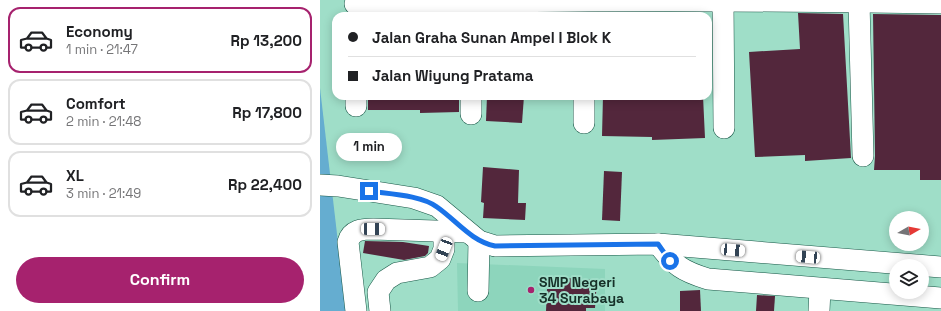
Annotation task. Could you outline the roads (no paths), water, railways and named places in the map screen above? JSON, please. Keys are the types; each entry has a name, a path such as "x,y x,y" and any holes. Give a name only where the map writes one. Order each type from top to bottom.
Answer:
{"street":[{"path":"723,0 724,128"},
{"path":"355,7 583,9 723,0 941,3"},
{"path":"859,2 863,156"},
{"path":"584,100 584,123"},
{"path":"329,186 414,198 437,206 473,236 478,291"},
{"path":"356,311 348,242 351,235 360,230 444,231 473,236 495,246 658,244 941,267"},
{"path":"380,311 378,292 386,280 397,273 430,267 440,259 444,249 444,231"},
{"path":"658,244 670,261 692,274 708,279 941,298"},
{"path":"819,311 820,289"}],"water":[{"path":"320,88 346,311 320,311"}],"place":[{"name":"SMP Negeri 34 Surabaya","path":"531,290"}]}
